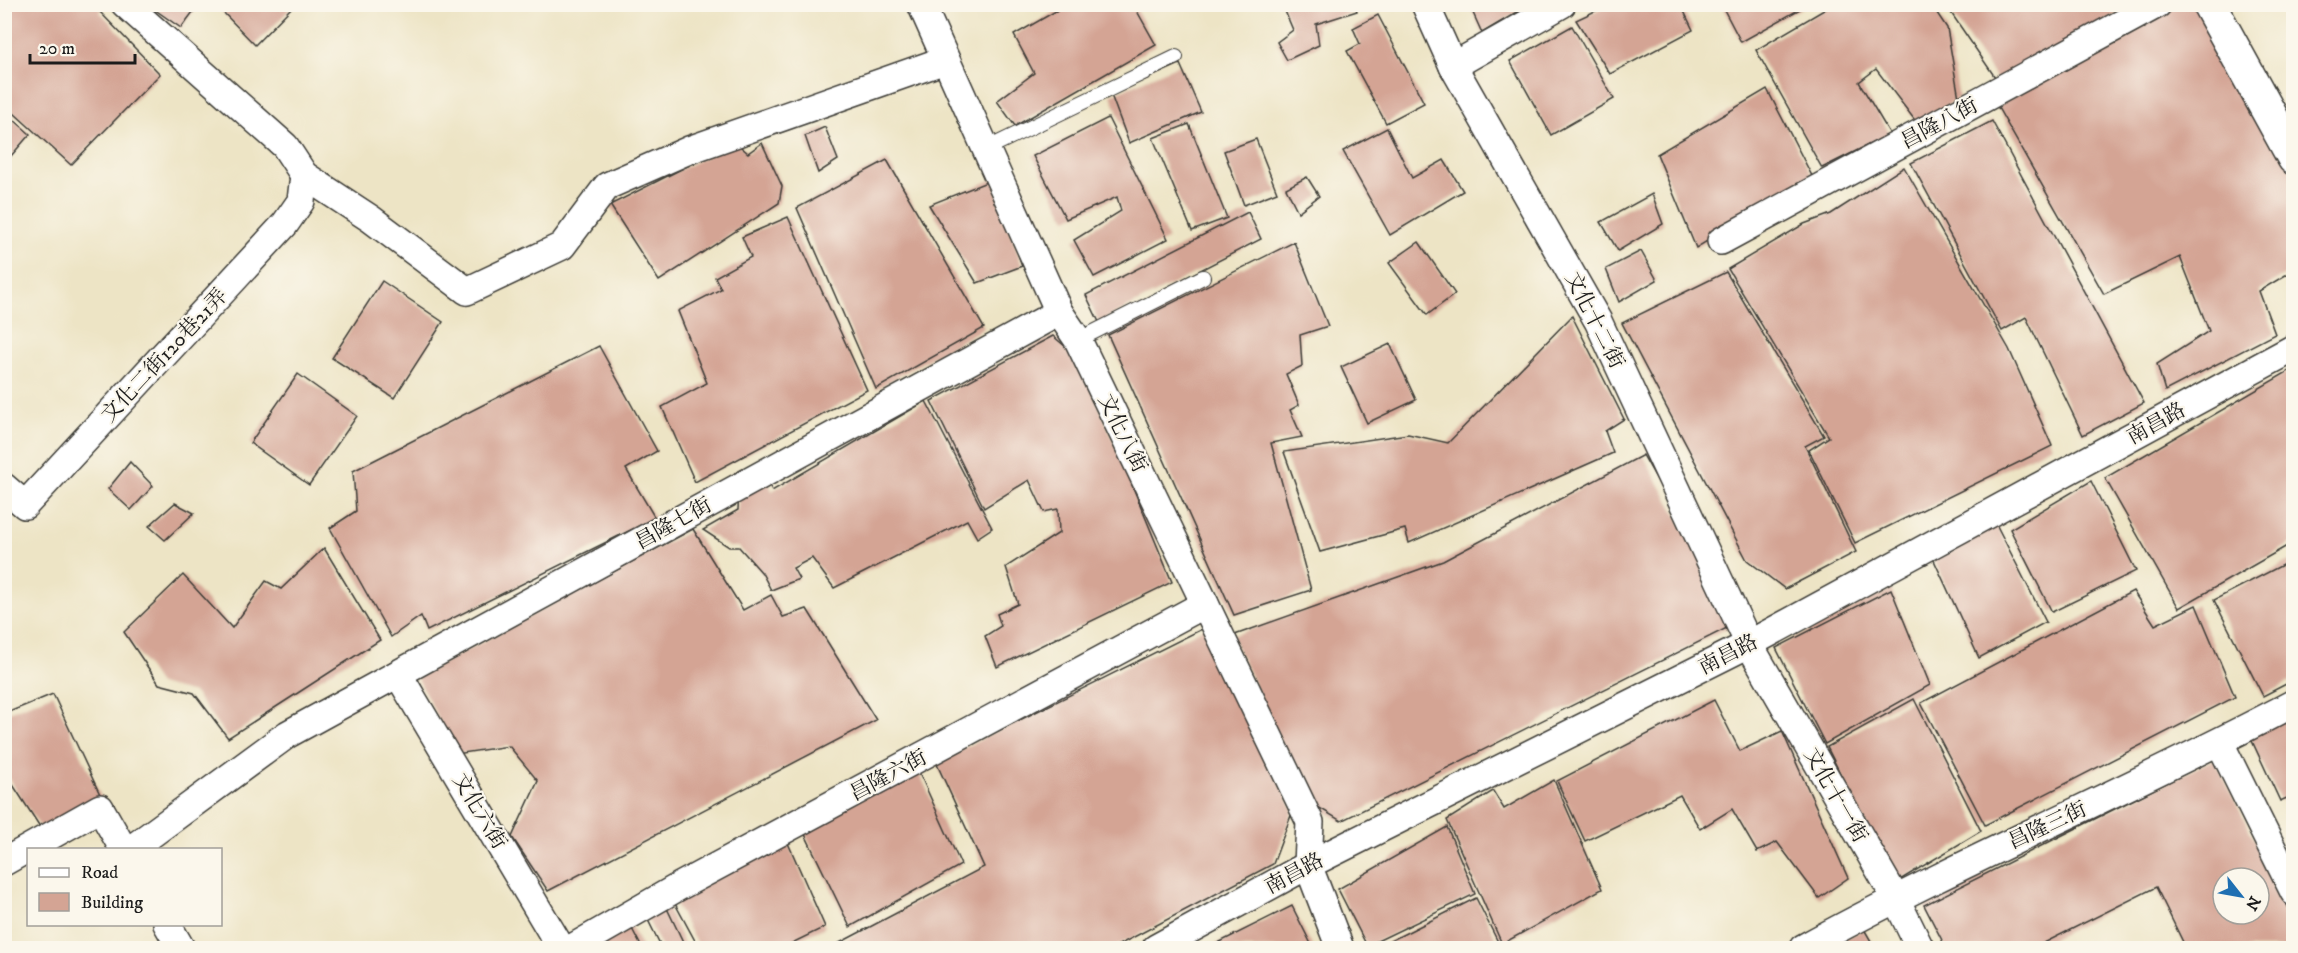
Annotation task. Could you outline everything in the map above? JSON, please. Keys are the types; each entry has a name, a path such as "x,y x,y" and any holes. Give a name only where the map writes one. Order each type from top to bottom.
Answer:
{"street":[{"path":"124,4 285,146 304,175 371,219 467,291 562,246 607,186 689,150 945,60"},
{"name":"文化八街","path":"921,4 1059,312 1078,340 1310,822 1308,865"},
{"name":"文化十二街","path":"1425,4 1453,66 1598,321 1749,644"},
{"path":"1453,66 1562,4"},
{"name":"昌隆八街","path":"1720,241 2158,4"},
{"path":"2209,4 2294,158"},
{"name":"文化二街120巷21弄","path":"4,487 25,505 285,224 301,201 304,175"},
{"name":"昌隆七街","path":"131,848 288,734 1059,312"},
{"name":"南昌路","path":"1156,948 1308,865 1749,644 2294,348"},
{"name":"昌隆六街","path":"573,948 680,886 1205,604"},
{"name":"文化十一街","path":"1749,644 1895,897 1920,948"},
{"name":"文化六街","path":"398,674 561,948"},
{"name":"昌隆三街","path":"1803,948 1895,897 2220,742 2294,703"},
{"path":"2220,742 2294,892"},
{"path":"29,848 100,808 123,848"},
{"path":"4,862 27,849"},
{"path":"1308,865 1340,948"},
{"path":"168,926 180,948"}],"lane":[{"path":"986,149 1176,57"},
{"path":"1078,340 1203,277"}],"building":[{"path":"4,4 107,4 100,12 160,74 71,165 4,104"},
{"path":"159,4 199,4 181,28 154,9"},
{"path":"1068,4 1133,4 1156,45 1015,126 997,101 1034,73 1014,35"},
{"path":"1282,4 1355,4 1357,11 1316,24 1319,45 1287,60 1277,42 1293,30"},
{"path":"1469,4 1531,4 1482,33"},
{"path":"1721,4 1809,4 1741,42"},
{"path":"1834,4 1931,4 1947,28 1959,98 1917,123 1876,69 1859,82 1890,134 1822,168 1756,50"},
{"path":"1945,4 2133,4 2001,86"},
{"path":"2170,4 2194,4 2294,171 2294,270 2259,291 2275,334 2165,391 2157,364 2209,331 2180,257 2104,294 1997,106"},
{"path":"216,5 294,5 255,45"},
{"path":"1608,5 1681,5 1693,30 1610,74 1576,20"},
{"path":"1378,15 1424,103 1386,123 1347,51 1360,44 1353,28"},
{"path":"1572,26 1614,99 1551,135 1510,61"},
{"path":"1180,64 1201,112 1129,143 1111,95"},
{"path":"1767,89 1812,176 1696,248 1657,154"},
{"path":"4,111 30,134 4,164"},
{"path":"1108,118 1168,239 1094,277 1074,240 1121,211 1117,197 1066,219 1033,156"},
{"path":"1992,121 2144,403 2083,435 2026,317 2002,331 1911,163"},
{"path":"1189,124 1227,218 1192,231 1153,138"},
{"path":"825,127 838,160 818,173 805,136"},
{"path":"1387,128 1412,178 1444,160 1463,191 1390,235 1343,151"},
{"path":"1256,139 1277,192 1244,205 1224,151"},
{"path":"735,142 748,153 762,143 782,186 779,203 659,281 610,205"},
{"path":"887,160 984,328 876,389 797,208"},
{"path":"1904,167 2009,349 2052,446 1855,543 1809,450 1829,437 1728,269 1804,224 1831,214"},
{"path":"1307,177 1319,196 1298,212 1286,188"},
{"path":"994,179 1022,266 977,283 929,205"},
{"path":"1652,194 1663,224 1618,251 1601,222"},
{"path":"1248,212 1261,239 1099,322 1086,295"},
{"path":"788,217 867,390 695,482 662,407 707,383 678,311 721,289 715,277 751,257 742,237"},
{"path":"1294,242 1328,326 1300,335 1302,366 1286,374 1299,405 1290,410 1302,437 1271,443 1311,590 1234,615 1108,335"},
{"path":"1419,242 1455,294 1427,315 1389,263"},
{"path":"1641,251 1657,280 1619,302 1606,269"},
{"path":"1726,272 1824,436 1805,446 1856,552 1785,589 1747,560 1622,323"},
{"path":"382,281 443,322 394,398 332,358"},
{"path":"1572,316 1624,419 1605,431 1613,453 1409,543 1405,529 1320,552 1284,452 1408,434 1448,443"},
{"path":"1053,336 1080,359 1172,582 997,667 985,636 1001,626 997,614 1018,604 1006,567 1059,533 1058,509 1044,512 1029,480 984,508 931,401"},
{"path":"1390,344 1416,400 1367,423 1341,367"},
{"path":"599,346 657,451 626,469 655,518 427,631 421,616 391,637 330,528 356,511 353,471"},
{"path":"2294,368 2294,542 2179,608 2105,478"},
{"path":"298,374 357,416 309,485 250,443"},
{"path":"926,401 992,528 977,538 967,520 834,588 812,558 793,568 799,579 771,590 762,573 739,547 729,547 703,530 738,510 739,490 766,476 772,491"},
{"path":"1643,455 1737,623 1341,821 1308,801 1232,636 1443,561"},
{"path":"130,462 153,486 131,510 108,489"},
{"path":"2091,481 2136,571 2052,612 2010,529"},
{"path":"175,503 194,513 165,540 149,526"},
{"path":"1996,524 2046,622 1979,658 1933,558"},
{"path":"693,529 743,610 771,595 783,617 807,609 876,720 548,891 512,837 538,781 509,746 456,754 417,677"},
{"path":"324,548 380,640 228,738 194,693 159,684 124,632 183,575 232,628 266,581 281,589"},
{"path":"2294,559 2294,680 2263,696 2214,600"},
{"path":"1891,589 1930,685 1825,744 1776,648"},
{"path":"2133,591 2155,625 2196,605 2235,697 1985,825 1921,703"},
{"path":"1208,626 1293,810 1273,864 1113,948 830,948 984,867 936,762"},
{"path":"53,694 104,803 44,833 4,771 4,714"},
{"path":"1914,699 1981,831 1895,883 1827,747"},
{"path":"1714,700 1740,751 1782,731 1848,878 1819,898 1777,842 1757,852 1732,809 1700,829 1680,795 1585,841 1557,781"},
{"path":"2294,706 2294,795 2280,801 2246,728"},
{"path":"2214,759 2268,866 2211,866 2211,926 2271,926 2271,873 2294,919 2294,948 2186,948 2156,887 2034,948 1946,948 1924,905"},
{"path":"918,770 961,865 850,927 802,828"},
{"path":"1554,780 1602,889 1502,944 1447,820 1493,791 1504,809"},
{"path":"1447,827 1475,894 1367,946 1338,889"},
{"path":"784,834 825,927 782,948 699,948 672,898"},
{"path":"1476,898 1501,948 1376,948"},
{"path":"664,902 686,948 662,948 644,912"},
{"path":"1292,906 1313,948 1208,948"},
{"path":"628,921 642,948 585,948"},
{"path":"1864,929 1875,948 1827,948"}]}
